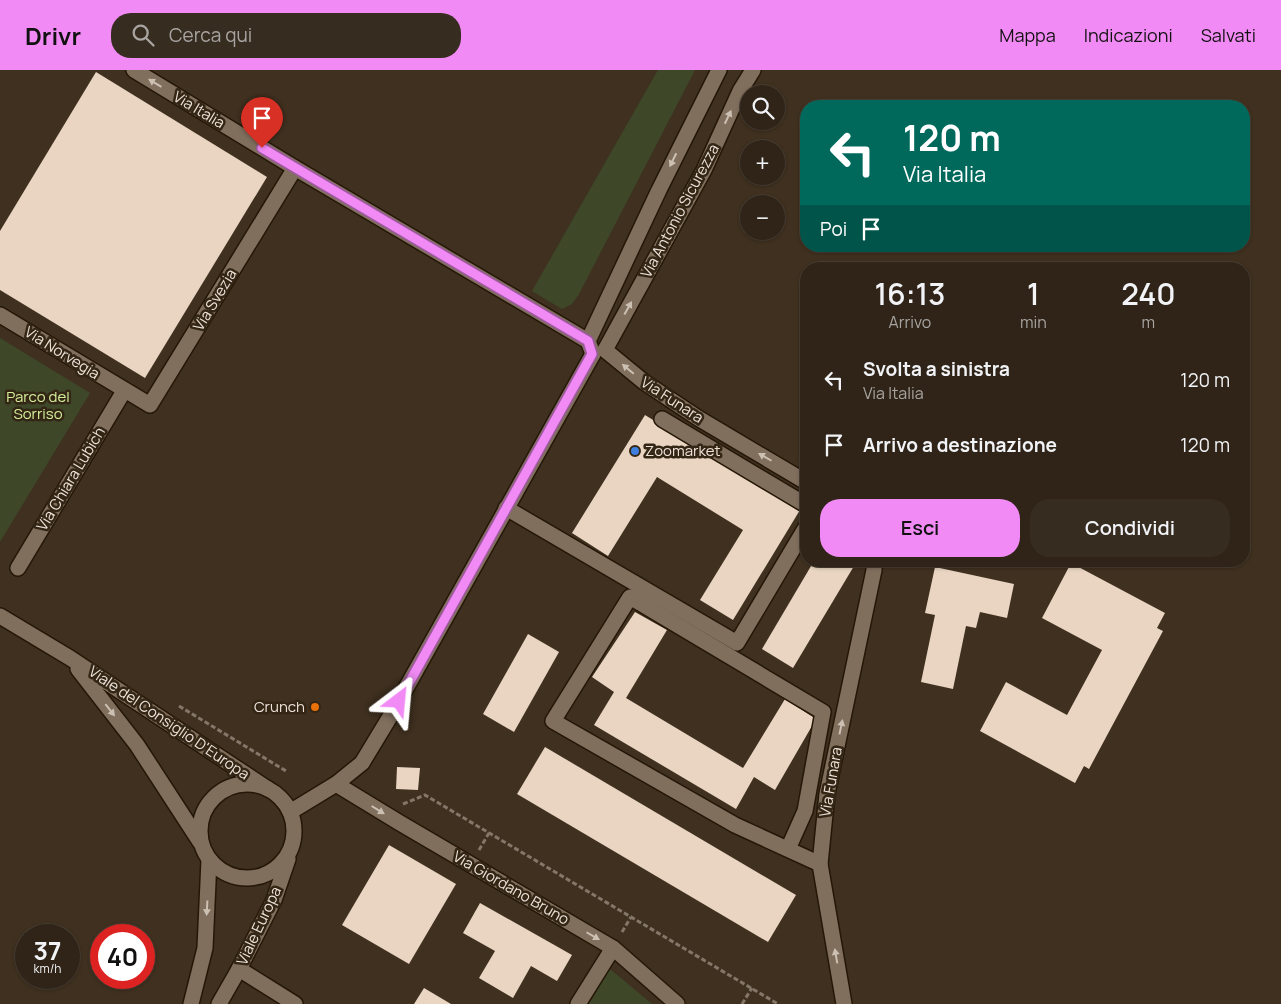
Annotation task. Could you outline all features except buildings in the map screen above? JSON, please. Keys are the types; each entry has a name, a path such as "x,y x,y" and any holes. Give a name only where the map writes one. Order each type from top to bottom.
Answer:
{"street":[{"name":"Via Italia","path":"134,70 595,348"},
{"name":"Via Antonio Sicurezza","path":"595,348 659,190 719,70"},
{"name":"Via Antonio Sicurezza","path":"595,348 704,170 740,91 753,70"},
{"name":"Via Svezia","path":"124,391 150,405 295,168"},
{"name":"Via Norvegia","path":"0,314 124,391"},
{"name":"Via Funara","path":"595,348 651,388 698,418 800,478"},
{"path":"290,812 336,784 362,763 395,708 595,348"},
{"name":"Via Chiara Lubich","path":"18,568 124,391"},
{"path":"662,419 800,501"},
{"path":"506,508 737,643 800,538"},
{"name":"Via Funara","path":"844,1004 820,864 827,794 874,567"},
{"path":"788,849 805,811 823,712 630,597 553,721 735,825 820,864"},
{"name":"Viale del Consiglio D'Europa","path":"0,616 70,658 268,789"},
{"name":"Viale del Consiglio D'Europa","path":"70,658 137,745 201,844"},
{"path":"237,784 252,784 268,789 281,798 290,812 294,834 292,846 285,859 275,869 262,876 248,878 233,876 220,870 209,860 201,844 201,821 210,800 222,790 237,784"},
{"name":"Via Giordano Bruno","path":"336,784 613,948 677,1004"},
{"name":"Viale Europa","path":"219,1004 274,900 292,846"},
{"path":"192,1004 205,948 209,860"},
{"path":"578,1004 613,948"},
{"path":"239,969 295,1004"}],"path":[{"path":"383,813 425,795 778,1004"},
{"path":"742,1004 752,988"}],"green space":[{"path":"658,70 695,70 579,294 572,304 562,309 532,291"},
{"name":"Parco del Sorriso","path":"0,338 90,393 0,542"},
{"path":"610,969 652,1004 589,1004"}],"place":[{"name":"Zoomarket","path":"635,451"},
{"name":"Crunch","path":"315,707"}],"route":[{"path":"262,148 588,341 592,354 399,701"}]}
